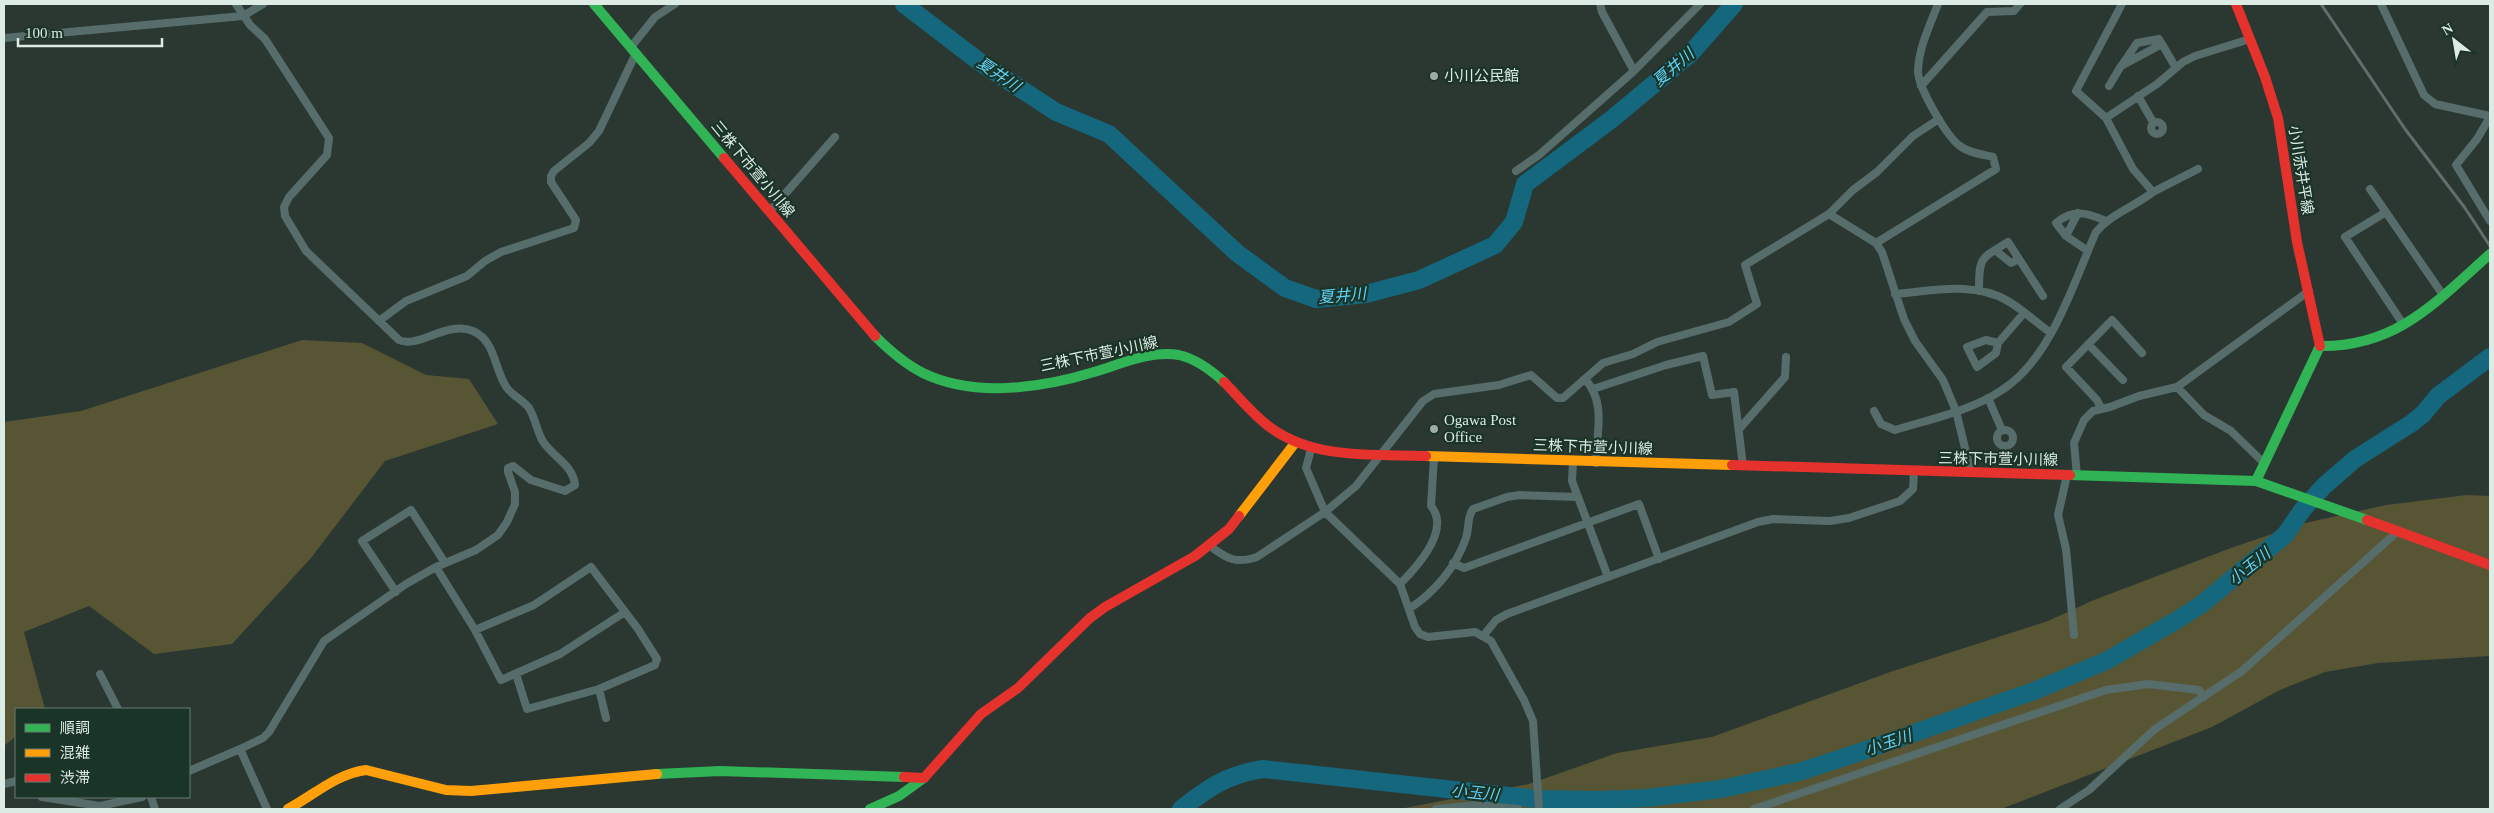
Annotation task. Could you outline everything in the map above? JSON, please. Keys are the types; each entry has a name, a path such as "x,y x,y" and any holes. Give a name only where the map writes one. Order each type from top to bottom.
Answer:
{"main road":[{"name":"三株下市萱小川線","path":"594,4 873,333 894,354 924,374 951,383 981,387 1030,384 1081,375 1165,354 1186,357 1206,367 1255,415 1296,443 1311,449 1380,456 2256,481"},
{"name":"小川赤井平線","path":"2236,4 2278,118 2297,242 2320,346"},
{"path":"2490,254 2444,295 2383,336 2362,343 2320,346 2256,481 2490,564"},
{"path":"870,809 899,796 924,778 963,732 982,714 1018,688 1090,618 1210,546 1229,529 1296,443"},
{"path":"288,809 354,770 366,770 446,790 471,791 669,773 720,772 924,778"}],"street":[{"path":"190,772 240,749 269,732 324,641 436,567 476,550 498,535 507,522 515,504 515,492 508,468 513,466 531,480 565,491 576,485 568,466 554,455 543,440 529,408 508,390 502,380 493,353 483,338 472,330 457,328 403,342 306,251 285,216 284,207 289,196 327,155 329,138 265,39 243,16 236,4"},
{"path":"4,38 243,16 263,4"},
{"path":"379,321 406,301 467,276 485,261 501,252 574,228 576,220 551,182 550,176 554,170 590,143 599,132 633,50 655,17 674,4"},
{"path":"1600,4 1602,12 1634,71"},
{"path":"1516,171 1539,155 1634,71 1700,4"},
{"path":"1876,243 1996,169 1993,157 1971,152 1958,146 1939,119 1921,86 1918,72 1920,54 1938,4"},
{"path":"1921,86 1987,12 2014,11 2020,4"},
{"path":"2122,4 2076,92 2106,118 2133,169 2153,192"},
{"path":"2382,4 2424,95 2435,104 2490,116 2456,165 2490,221"},
{"path":"2109,86 2136,43 2159,39 2176,68"},
{"path":"2106,118 2195,56 2250,39"},
{"path":"2121,66 2162,44"},
{"path":"2138,96 2153,122"},
{"path":"1210,546 1225,558 1235,562 1245,561 1257,557 1325,512 1356,486 1423,401 1434,394 1499,386 1531,375 1557,398 1563,398 1603,363 1633,354 1658,342 1729,322 1757,304 1745,265 1828,214 1853,190 1878,172 1913,136 1939,119"},
{"path":"770,211 835,137"},
{"path":"1874,411 1881,424 1895,430 1988,398 2025,372 2044,348 2096,232 2106,221 2135,206 2153,192 2198,169"},
{"path":"2370,189 2444,295"},
{"path":"2386,212 2346,237 2403,324"},
{"path":"2088,251 2066,236 2056,223 2065,215 2078,213 2091,214 2106,221"},
{"path":"2066,236 2078,213"},
{"path":"1828,214 1876,243 1882,252 1904,319 1915,341 1942,380 1956,410 1971,473"},
{"path":"1979,291 1979,264 1985,256 2008,242 2043,296"},
{"path":"1995,250 2011,263 2019,259"},
{"path":"1895,294 1956,289 1979,291 2007,300 2051,333"},
{"path":"2074,635 2066,549 2058,515 2072,476 2074,442 2084,420 2093,411 2101,408 2177,387 2309,291"},
{"path":"1998,343 2024,313"},
{"path":"2101,408 2097,400 2066,367 2112,320 2142,353"},
{"path":"2088,344 2123,380"},
{"path":"1593,389 1666,365 1703,356 1712,395 1734,392 1740,428 1743,466"},
{"path":"1740,428 1785,377 1786,357"},
{"path":"1585,379 1593,389 1599,405 1596,463"},
{"path":"2177,387 2204,415 2231,431 2265,464"},
{"path":"1988,398 2002,430"},
{"path":"1311,449 1306,468 1325,512 1400,584 1415,628 1420,634 1428,637 1466,631 1484,635 1491,641 1524,700 1533,721 1539,808"},
{"path":"1400,584 1414,570 1438,525 1435,511 1431,506 1434,457"},
{"path":"1573,462 1572,481 1608,577"},
{"path":"1484,635 1496,620 1507,614 1758,522 1774,520 1830,521 1849,518 1906,497 1913,489 1914,471"},
{"path":"1409,609 1425,599 1444,578 1466,538 1467,518 1473,508 1507,497 1520,495 1578,497"},
{"path":"1453,563 1464,568 1639,504 1658,559"},
{"path":"396,592 362,541 411,510 445,563"},
{"path":"2060,809 2088,790 2155,729 2242,671 2397,532"},
{"path":"436,567 475,630 501,680 560,654 625,612"},
{"path":"475,630 534,605 591,567 657,659 655,665 599,689 527,709 516,674"},
{"path":"100,674 117,708"},
{"path":"1754,809 2106,690 2148,684 2199,690 2204,697"},
{"path":"599,689 606,718"},
{"path":"240,749 267,809"},
{"path":"48,798 100,806 137,798"},
{"path":"1436,809 1477,805 1518,809"}],"shaded area":[{"path":"302,340 362,343 426,375 469,379 498,424 385,461 311,558 232,644 154,654 89,606 24,632 45,708 15,708 15,737 4,746 4,422 81,411"},
{"path":"2467,495 2490,496 2490,656 2378,663 2325,672 2280,690 2212,727 2001,809 1400,809 1529,784 1617,753 1712,737 1893,671 2048,621 2094,600 2231,548 2301,524 2386,505"}],"waterway":[{"name":"夏井川","path":"904,4 981,63 1056,112 1109,134 1237,253 1285,288 1316,299 1366,294 1419,280 1495,245 1514,222 1525,184 1612,119 1691,53 1734,4"},
{"name":"小玉川","path":"1181,809 1229,778 1263,769 1537,799 1599,800 1646,798 1721,789 1799,772 1863,751 2034,691 2106,661 2177,620 2202,604 2285,535 2303,509 2324,486 2355,459 2412,423 2423,414 2438,396 2490,357"}],"railway":[{"path":"2321,4 2405,129 2465,208 2490,246"}],"traffic: fast":[{"path":"594,4 724,158"},
{"path":"2320,346 2347,344 2371,339 2393,330 2433,304 2490,254"},
{"path":"875,336 898,356 923,373 943,381 964,386 986,388 1030,386 1074,378 1157,354 1179,355 1197,362 1209,369 1224,382"},
{"path":"2256,481 2320,346"},
{"path":"2070,475 2256,481 2367,520"},
{"path":"657,774 720,771 904,777"},
{"path":"870,809 899,796 924,778"}],"traffic: slow":[{"path":"1239,516 1295,443"},
{"path":"1426,456 1732,465"},
{"path":"288,809 335,780 366,770 446,790 471,791 657,774"}],"traffic: jam":[{"path":"2236,4 2265,77 2278,118 2297,242 2320,346"},
{"path":"724,158 875,336"},
{"path":"1224,382 1264,423 1288,438 1307,446 1366,455 1426,456"},
{"path":"1732,465 2070,475"},
{"path":"904,777 924,778 981,714 1018,688 1090,618 1105,607 1195,556 1229,529 1239,516"},
{"path":"2367,520 2490,565"}],"place":[{"name":"小川公民館","path":"1434,76"},
{"name":"Ogawa Post Office","path":"1434,429"}]}
